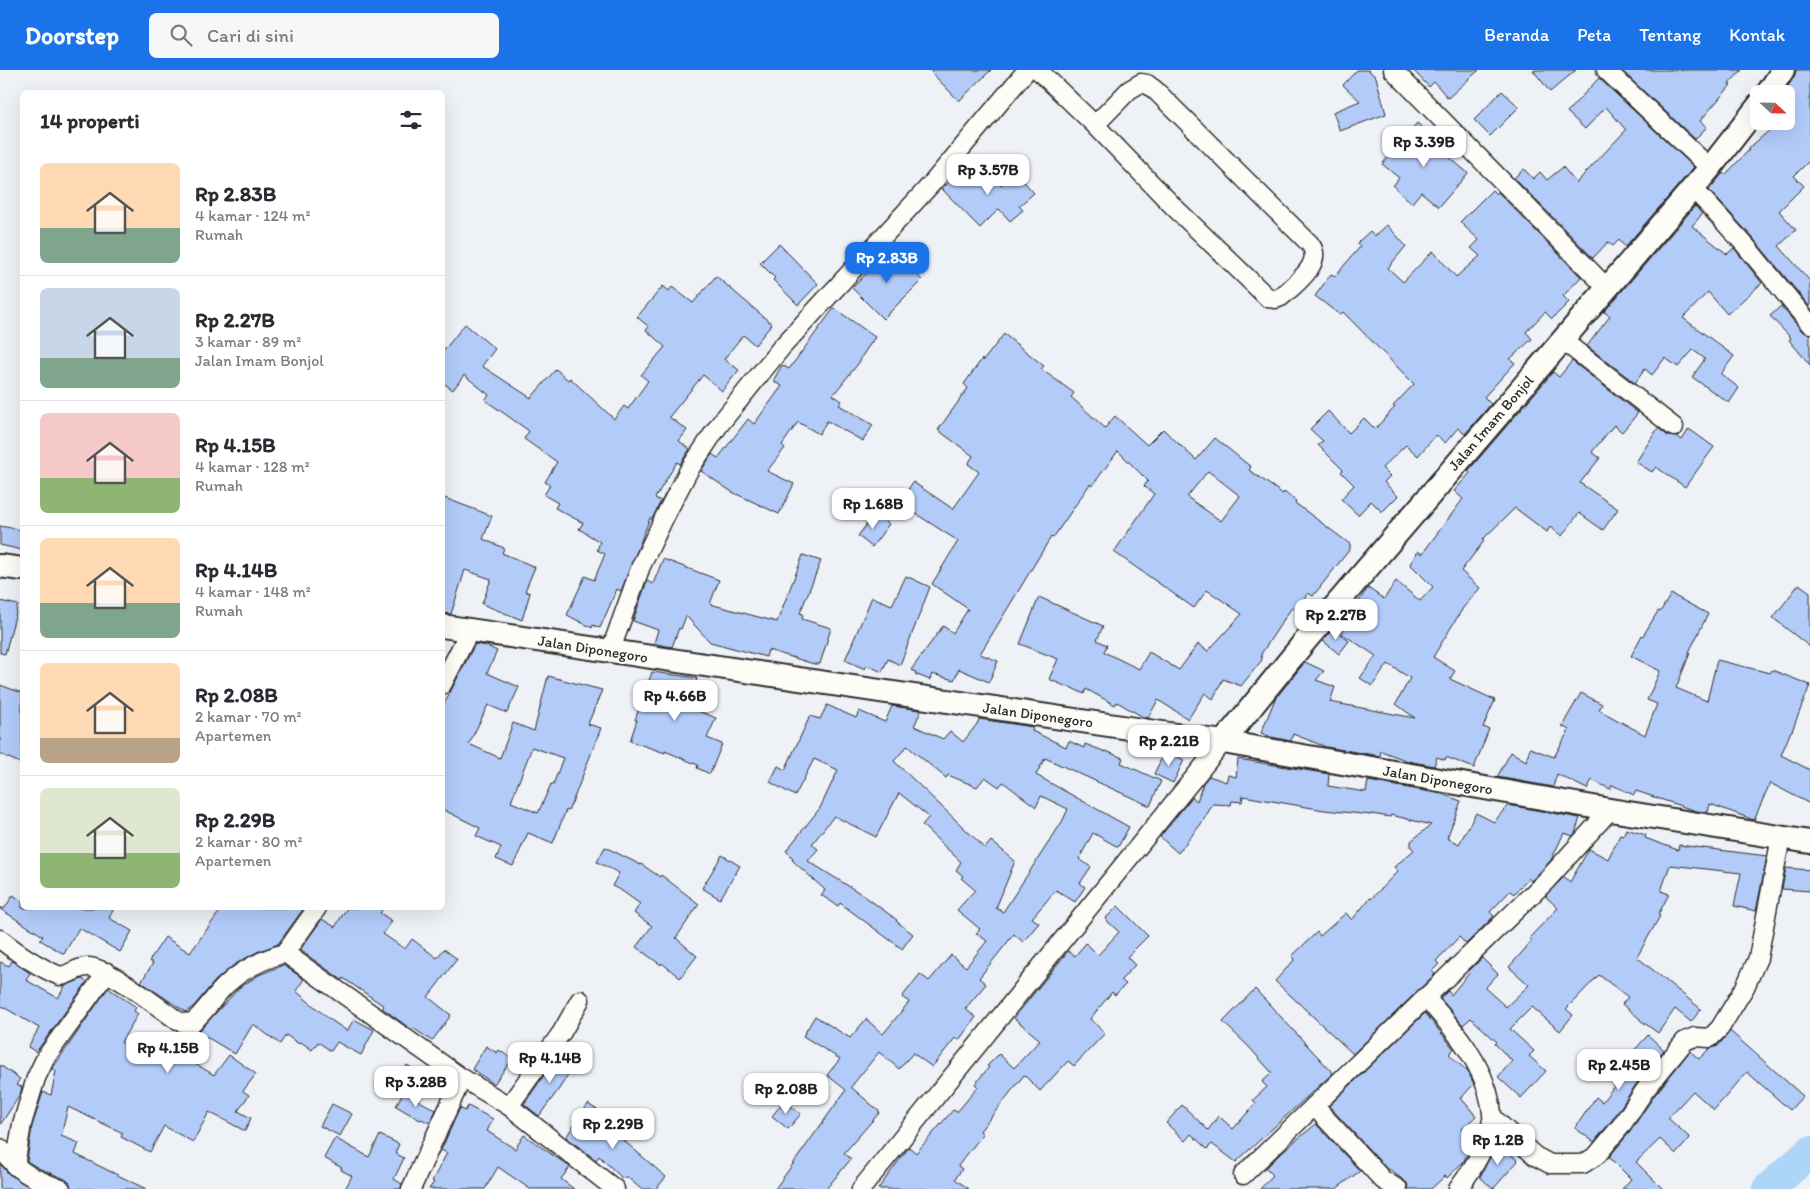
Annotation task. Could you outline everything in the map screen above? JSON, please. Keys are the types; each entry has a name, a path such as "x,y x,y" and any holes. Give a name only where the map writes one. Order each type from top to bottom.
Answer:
{"main road":[{"path":"1773,85 1783,70"},
{"name":"Jalan Imam Bonjol","path":"1224,742 1306,640 1710,168 1750,117"},
{"path":"0,566 20,569"},
{"name":"Jalan Diponegoro","path":"445,626 1224,742 1610,810 1810,842"}],"street":[{"path":"610,652 641,566 662,522 689,470 719,425 781,348 934,180 1027,70"},
{"path":"1038,70 1095,125 1172,206 1268,298 1276,299 1281,297 1310,269 1315,253 1310,244 1147,84 1142,83 1129,90 1095,125"},
{"path":"1393,70 1607,288"},
{"path":"1606,70 1710,168"},
{"path":"1693,188 1745,245 1810,324"},
{"path":"1562,340 1674,427"},
{"path":"445,679 470,630"},
{"path":"861,1189 1224,742"},
{"path":"1243,1175 1546,881 1610,810"},
{"path":"1493,1118 1535,1156 1550,1164 1583,1164 1597,1155 1684,1041 1695,1037 1710,1038 1720,1028 1745,987 1758,958 1781,838"},
{"path":"0,939 43,969 60,976 89,967 107,972 178,1021 189,1023 198,1018 227,983 250,967 270,957 285,953 316,910"},
{"path":"285,953 462,1078 509,1106 615,1189"},
{"path":"15,1166 22,1124 36,1078 46,1057 107,972"},
{"path":"1426,997 1470,1052 1489,1094 1493,1118 1485,1145 1458,1189"},
{"path":"509,1106 562,1032 580,1000"},
{"path":"411,1189 462,1078"},
{"path":"1314,1106 1383,1180 1398,1189"},
{"path":"0,1148 15,1166 25,1174 60,1189"}],"building":[{"path":"929,70 991,70 959,101"},
{"path":"1357,70 1368,70 1376,77 1386,114 1340,131 1333,112 1360,101 1343,85"},
{"path":"1413,70 1479,70 1448,98 1434,82 1429,87"},
{"path":"1533,70 1576,70 1550,92"},
{"path":"1621,70 1742,70 1700,121 1707,127 1695,139"},
{"path":"1796,70 1810,70 1810,160 1794,176 1804,186 1779,211 1796,230 1779,246 1810,281 1810,307 1753,238 1709,190 1723,173 1725,175 1748,149 1770,130 1795,130 1795,85 1789,85"},
{"path":"1599,78 1694,167 1625,247 1619,240 1613,246 1608,242 1593,258 1514,178 1524,169 1533,179 1540,172 1547,180 1563,167 1576,183 1626,130 1606,107 1585,129 1567,112"},
{"path":"1502,91 1519,107 1490,136 1474,120"},
{"path":"1417,123 1453,155 1450,158 1468,173 1439,207 1421,192 1412,203 1393,186 1399,178 1382,164"},
{"path":"985,167 1001,185 1015,172 1034,193 1019,206 1023,210 1010,221 999,209 980,228 942,189 960,171 970,181"},
{"path":"1492,190 1496,194 1498,192 1581,277 1563,296 1569,302 1552,319 1545,312 1526,332 1532,339 1510,359 1515,363 1484,397 1491,404 1465,434 1458,428 1445,443 1436,435 1418,456 1406,445 1382,468 1390,476 1384,482 1398,496 1382,512 1371,501 1358,515 1341,499 1354,485 1341,472 1343,470 1318,445 1323,441 1310,429 1328,411 1349,433 1364,418 1375,429 1414,384 1343,312 1340,315 1315,296 1331,274 1335,276 1360,247 1357,243 1370,231 1375,236 1387,225 1406,246 1388,268 1403,282 1433,251 1456,277 1480,256 1471,248 1479,240 1460,222"},
{"path":"1695,206 1702,214 1692,226 1727,254 1734,248 1762,283 1727,314 1708,292 1683,318 1734,356 1721,374 1739,388 1729,403 1692,377 1705,359 1693,350 1678,367 1665,358 1652,375 1645,369 1635,383 1587,346 1610,316 1604,312"},
{"path":"779,244 818,284 798,305 773,280 775,278 760,263"},
{"path":"891,249 922,280 883,319 852,288"},
{"path":"716,276 772,324 755,345 743,335 724,359 739,370 722,391 703,375 669,417 687,430 679,441 690,449 680,464 677,462 655,498 661,501 652,519 650,518 621,591 617,589 600,628 593,625 592,628 567,615 585,576 594,580 605,554 597,550 600,542 579,529 583,523 555,508 558,503 544,495 550,485 545,482 557,462 524,439 529,431 485,400 489,395 464,375 453,390 445,384 445,349 465,324 495,349 482,366 531,398 556,369 568,380 570,378 614,419 624,406 628,409 648,381 641,375 665,347 646,330 649,327 637,317 663,286 669,291 672,287 693,303"},
{"path":"1781,306 1802,331 1810,334 1810,365 1789,340 1791,338 1770,316"},
{"path":"834,308 875,337 861,360 833,395 842,401 839,405 873,425 863,441 827,421 819,434 798,422 782,445 785,448 767,471 794,484 779,514 732,492 701,471 712,454 718,458 748,419 754,424 782,386 773,381 782,365 789,369"},
{"path":"1004,334 1044,366 1041,369 1074,393 1071,397 1105,428 1115,416 1147,445 1163,429 1196,460 1215,438 1251,467 1249,470 1283,494 1284,492 1296,501 1295,503 1350,544 1350,549 1313,596 1308,593 1296,610 1292,607 1261,654 1262,660 1241,686 1223,679 1213,699 1205,693 1188,719 1158,700 1148,718 1117,702 1115,705 1086,689 1084,694 1049,679 1058,659 1020,644 1039,597 1103,626 1097,640 1107,645 1104,652 1139,669 1149,652 1179,670 1198,644 1208,651 1242,614 1207,590 1194,608 1114,552 1154,494 1144,486 1148,481 1118,451 1092,486 1090,484 1053,538 1051,537 980,654 998,661 989,682 959,669 954,680 932,674 930,680 915,674 916,672 911,670 943,626 953,633 968,609 932,584 958,541 899,503 913,482 953,509 979,472 968,464 973,456 938,430 968,388 964,384 982,359 983,361","holes":["1208,471 1240,496 1221,521 1187,497"]},
{"path":"1572,361 1638,413 1622,432 1614,425 1592,452 1600,458 1580,483 1618,509 1603,530 1579,513 1562,536 1550,527 1547,532 1515,508 1482,540 1484,541 1461,571 1480,588 1463,608 1433,657 1455,671 1450,679 1495,700 1483,727 1489,729 1474,768 1446,757 1445,760 1437,757 1434,766 1408,761 1381,751 1380,756 1326,747 1293,734 1291,741 1261,733 1275,699 1305,662 1324,671 1316,680 1335,687 1330,702 1415,718 1396,704 1410,678 1388,664 1372,686 1360,678 1376,656 1341,633 1361,609 1356,605 1368,588 1384,599 1396,581 1420,601 1433,587 1410,564 1418,551 1422,554 1463,499 1454,491 1470,473 1468,471 1553,372 1559,377"},
{"path":"1658,428 1668,436 1678,437 1682,440 1689,429 1714,447 1685,487 1656,467 1652,472 1636,462"},
{"path":"445,498 492,516 483,539 504,548 502,553 535,567 525,591 530,593 522,620 482,604 491,579 465,570 451,614 445,613"},
{"path":"875,513 889,524 872,547 858,536"},
{"path":"0,526 20,530 20,550 0,545"},
{"path":"803,555 821,561 800,613 803,614 802,619 831,628 820,664 814,664 768,650 766,657 710,642 686,616 672,647 661,645 654,643 658,630 633,621 647,581 653,584 663,559 719,580 710,604 777,622"},
{"path":"906,576 930,587 900,665 888,659 882,672 867,665 865,669 845,660 872,597 892,605"},
{"path":"1799,584 1810,592 1810,647 1773,618"},
{"path":"1671,594 1708,614 1689,652 1676,688 1707,701 1717,660 1770,673 1772,670 1810,685 1781,755 1810,770 1810,804 1770,783 1754,820 1710,804 1708,812 1696,811 1636,791 1634,795 1612,785 1610,789 1592,780 1587,789 1557,774 1553,787 1497,777 1511,752 1526,761 1530,748 1554,757 1569,730 1562,726 1581,693 1602,704 1599,710 1645,735 1657,704 1647,700 1660,671 1631,656 1642,635"},
{"path":"0,601 18,605 5,654 0,653"},
{"path":"1333,628 1349,641 1339,654 1323,641"},
{"path":"475,644 487,646 497,651 487,673 519,687 507,713 488,705 469,744 500,758 513,723 534,731 548,676 602,690 588,724 601,728 574,798 568,811 566,810 553,843 528,833 513,866 496,859 501,847 476,836 480,828 445,810 445,702","holes":["532,747 563,758 553,785 551,784 538,813 511,802"]},
{"path":"652,672 697,678 691,708 716,718 707,738 722,744 710,774 697,768 698,765 665,751 665,753 630,741 637,720 635,720"},
{"path":"0,685 20,692 20,763 0,754"},
{"path":"827,705 856,718 859,711 885,722 892,706 920,710 914,726 943,739 950,731 963,742 979,719 1033,727 1032,731 1066,747 1069,741 1084,748 1085,744 1123,758 1121,763 1161,781 1150,806 1045,758 1036,775 1129,827 1118,847 1093,833 1079,859 1091,867 1080,883 1085,887 1075,902 1056,890 1032,918 1039,923 1023,942 1014,934 979,978 986,984 965,1009 976,1017 959,1040 955,1038 932,1067 913,1053 899,1069 879,1052 851,1087 880,1112 844,1153 851,1159 826,1189 775,1189 846,1090 827,1075 840,1059 803,1036 815,1016 850,1038 866,1019 883,1034 909,1002 902,997 920,974 929,981 951,955 966,967 987,941 976,933 980,929 957,910 975,890 961,878 963,876 956,870 961,862 922,825 929,817 899,793 876,837 834,816 812,844 818,849 808,861 863,895 913,934 902,949 840,903 838,906 821,895 825,890 792,860 793,858 786,851 820,808 838,770 814,759 795,796 770,782 778,766 785,770 810,716 820,719","holes":["907,746 946,778 948,775 977,787 985,777 999,787 1003,782 1036,807 1041,796 1068,809 1062,822 1003,912 996,908 1015,861 991,841 985,848 894,761"]},
{"path":"1165,751 1184,760 1173,783 1154,774"},
{"path":"1238,759 1329,774 1328,786 1366,792 1368,781 1442,794 1461,801 1447,838 1459,844 1476,813 1494,822 1508,805 1580,818 1573,836 1564,833 1551,860 1538,874 1531,881 1528,878 1514,894 1510,891 1490,912 1494,916 1466,944 1459,937 1436,961 1439,964 1432,971 1435,974 1353,1054 1275,981 1295,959 1292,956 1317,932 1320,936 1346,913 1352,920 1370,898 1398,871 1394,867 1414,850 1411,847 1411,841 1431,825 1391,815 1390,817 1324,810 1243,796 1242,802 1232,801 1231,805 1213,804 1201,824 1178,853 1160,837 1192,797 1197,801 1203,783 1209,776 1226,782 1228,775 1236,777"},
{"path":"1626,829 1646,835 1645,838 1678,850 1679,845 1767,856 1756,911 1734,906 1741,873 1670,865 1661,891 1669,894 1658,915 1660,916 1637,957 1701,1009 1691,1022 1675,1009 1658,1033 1622,1004 1628,997 1599,975 1566,1009 1573,1015 1560,1031 1532,1007 1510,1029 1534,1051 1529,1056 1546,1071 1521,1098 1498,1077 1512,1061 1495,1044 1497,1042 1471,1018 1463,1025 1440,998 1448,991 1451,995 1469,971 1482,958 1498,974 1485,988 1506,1007 1529,985 1509,967 1532,941 1529,938 1558,908 1546,897 1547,894 1564,877 1570,882 1589,849 1608,859 1620,835 1623,836"},
{"path":"605,847 641,864 660,877 661,875 699,904 676,938 697,956 680,978 662,963 661,965 636,947 652,926 634,913 640,904 612,886 619,873 597,862"},
{"path":"722,855 740,866 720,899 702,888"},
{"path":"1786,868 1810,870 1810,891 1782,889"},
{"path":"13,895 20,900 20,910 113,910 109,918 132,931 120,952 79,928 64,954 40,940 43,936 0,909 5,908"},
{"path":"1118,906 1148,936 1127,957 1135,965 1121,980 1126,984 1115,995 1112,992 1090,1019 1105,1033 1074,1066 1068,1061 1040,1091 1024,1075 980,1131 983,1134 958,1166 962,1169 955,1179 969,1189 878,1189 909,1147 916,1153 953,1110 957,1112 978,1087 975,1084 989,1067 987,1066 999,1054 1014,1068 1040,1040 1014,1018 1068,951 1075,956 1086,943 1098,955 1119,932 1105,919"},
{"path":"221,910 303,910 278,944 257,952 234,965 215,981 194,1006 186,1012 141,982 153,963 149,961 165,937 190,953"},
{"path":"346,910 382,910 380,913 392,921 383,934 405,949 412,939 437,958 444,949 457,959 428,997 451,1015 432,1041 413,1028 412,1030 382,1008 384,1006 343,978 342,980 300,950 322,919 335,927"},
{"path":"12,961 30,973 26,980 58,998 65,986 82,979 87,982 36,1052 28,1047 39,1028 0,1005 0,962 9,966"},
{"path":"283,965 304,979 296,991 328,1018 347,1031 354,1019 374,1030 361,1055 337,1042 331,1051 318,1042 312,1050 286,1035 280,1044 253,1024 235,1054 205,1036 191,1061 214,1075 229,1055 256,1074 243,1091 249,1095 238,1111 251,1118 245,1131 209,1112 193,1142 164,1126 150,1152 121,1137 123,1133 68,1107 61,1136 79,1143 75,1154 146,1189 71,1189 70,1183 65,1179 38,1168 27,1161 32,1126 43,1092 51,1095 56,1071 52,1069 108,988 136,1007 134,1011 138,1014 121,1042 160,1063 177,1032 185,1034 200,1030 240,987 259,975"},
{"path":"1255,989 1333,1073 1236,1162 1212,1144 1207,1149 1191,1134 1185,1141 1166,1123 1182,1105 1208,1130 1219,1116 1233,1129 1256,1103 1253,1100 1267,1087 1262,1082 1272,1073 1223,1022"},
{"path":"1425,1013 1454,1049 1449,1054 1468,1072 1474,1084 1461,1098 1476,1116 1462,1129 1474,1143 1463,1162 1447,1178 1445,1176 1431,1189 1409,1189 1407,1183 1388,1170 1329,1106"},
{"path":"1730,1031 1803,1096 1790,1110 1747,1072 1714,1110 1693,1091 1668,1118 1690,1138 1676,1154 1660,1139 1636,1162 1663,1189 1622,1189 1631,1179 1609,1157 1630,1132 1654,1096 1690,1051 1699,1059 1709,1049 1718,1046"},
{"path":"1648,1035 1664,1050 1637,1083 1612,1120 1594,1142 1575,1128 1596,1097 1602,1102 1635,1058 1631,1054"},
{"path":"486,1046 497,1053 499,1050 512,1059 494,1084 472,1069"},
{"path":"560,1052 576,1062 539,1116 524,1104"},
{"path":"0,1065 20,1079 16,1085 22,1087 20,1095 0,1125"},
{"path":"407,1065 420,1073 410,1089 398,1081"},
{"path":"403,1092 436,1110 430,1123 420,1120 396,1106"},
{"path":"784,1101 801,1114 788,1129 772,1116"},
{"path":"332,1104 352,1114 340,1136 320,1126"},
{"path":"588,1104 605,1115 601,1121 666,1177 656,1189 641,1189 626,1176 623,1179 599,1156 596,1160 566,1137"},
{"path":"468,1106 493,1119 487,1131 515,1149 524,1135 570,1167 561,1179 574,1189 530,1189 498,1167 485,1189 429,1189 447,1153 441,1150 460,1108 465,1111"},
{"path":"1316,1124 1360,1171 1336,1189 1260,1189 1273,1175 1266,1168 1283,1151"},
{"path":"380,1135 399,1144 395,1153 404,1158 394,1179 402,1184 401,1189 345,1189 352,1176 324,1158 335,1138 369,1157"},
{"path":"1500,1144 1518,1161 1493,1189 1480,1177 1492,1153"},
{"path":"0,1164 9,1174 33,1189 0,1189"}],"waterway":[{"path":"1768,1189 1810,1152"}]}
